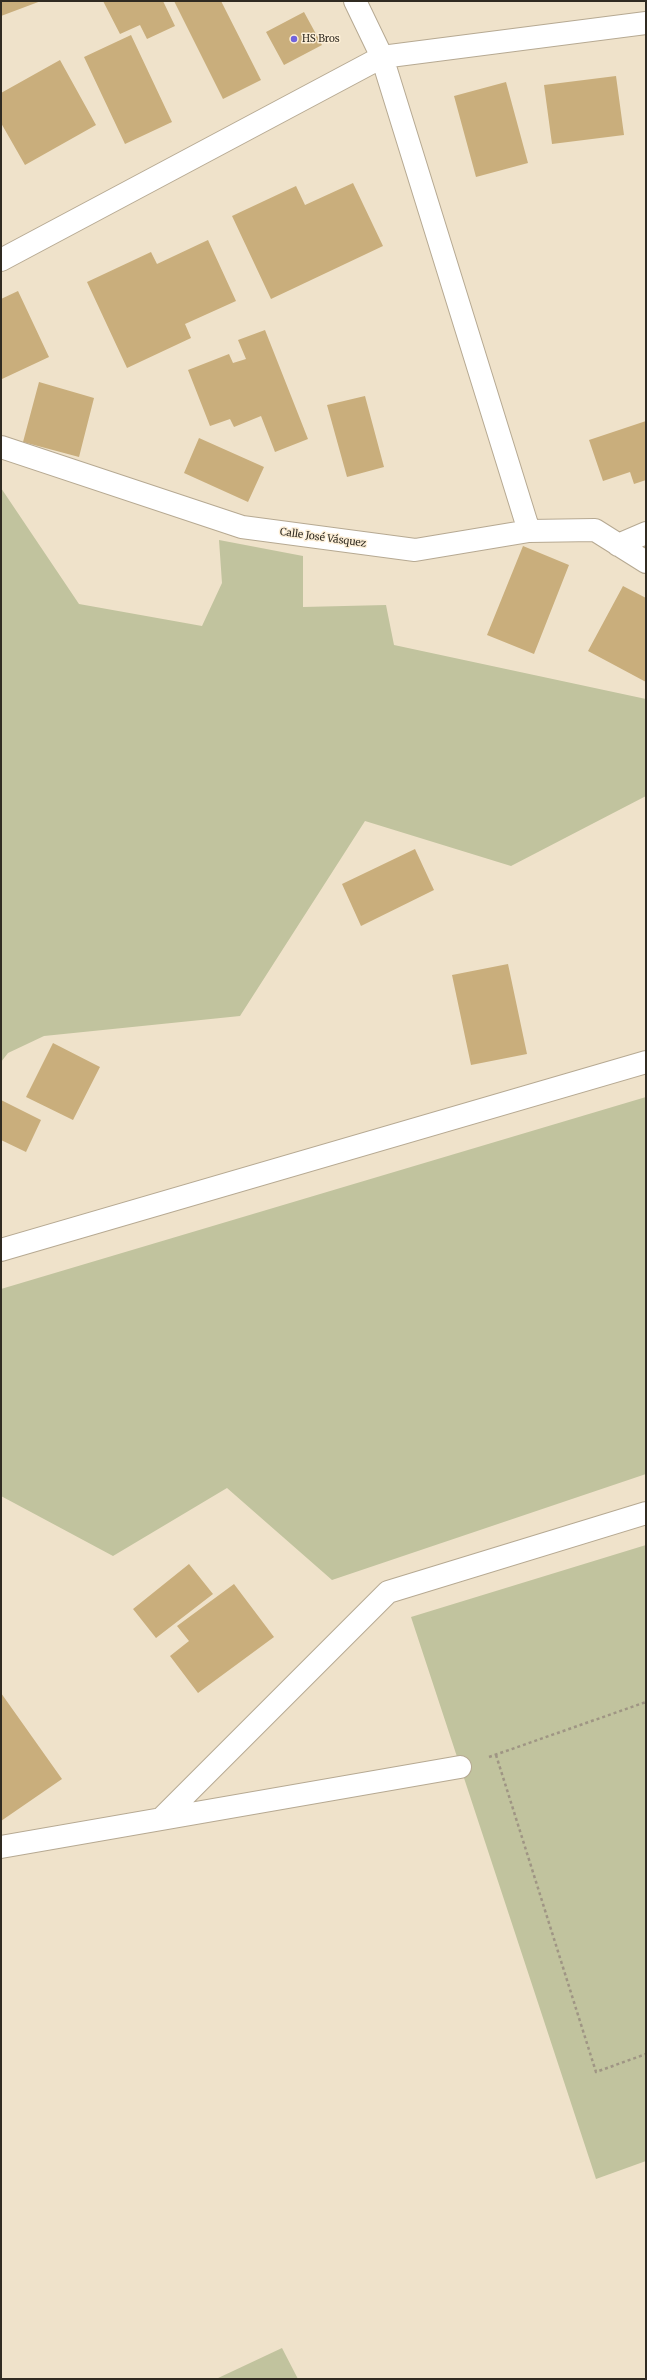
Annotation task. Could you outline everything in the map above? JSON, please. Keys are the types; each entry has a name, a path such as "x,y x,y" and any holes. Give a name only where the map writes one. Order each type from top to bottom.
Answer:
{"street":[{"path":"355,1 382,57 528,531"},
{"path":"1,260 382,57 646,23"},
{"name":"Calle José Vásquez","path":"1,447 242,527 415,550 528,531 595,530 646,562"},
{"path":"618,545 646,532"},
{"path":"1,1250 646,1062"},
{"path":"162,1818 388,1592 646,1513"},
{"path":"1,1847 460,1767"}],"path":[{"path":"460,1767 646,1702"},
{"path":"496,1755 596,2072 646,2054"}],"green space":[{"path":"1,488 79,604 202,626 222,583 219,540 303,556 303,607 386,605 394,645 646,699 646,796 511,866 365,821 240,1016 44,1036 8,1053 1,1062"},
{"path":"646,1097 646,1474 332,1580 227,1488 113,1556 1,1496 1,1289"},
{"path":"646,1545 646,2161 596,2179 411,1617"},
{"path":"282,2348 298,2379 216,2379"}],"building":[{"path":"1,1 41,1 1,16"},
{"path":"103,1 163,1 175,26 147,39 140,25 120,34"},
{"path":"174,1 221,1 261,80 223,99"},
{"name":"HS Bros","path":"304,12 322,45 284,65 266,32"},
{"path":"131,35 172,122 125,144 84,57"},
{"path":"60,60 96,125 25,165 1,123 1,93"},
{"path":"616,76 624,135 552,144 544,85"},
{"path":"506,82 528,163 476,177 454,96"},
{"path":"353,183 383,246 271,299 232,216 296,186 305,205"},
{"path":"208,240 236,301 185,324 191,338 127,368 87,282 151,252 157,264"},
{"path":"18,291 49,357 2,379 1,299"},
{"path":"265,330 308,439 275,452 261,416 234,427 230,419 210,426 188,370 229,354 233,363 246,359 238,340"},
{"path":"39,382 94,398 79,457 23,442"},
{"path":"365,396 384,467 347,477 327,405"},
{"path":"646,421 646,480 634,484 630,472 603,481 589,440"},
{"path":"199,438 264,467 248,502 184,473"},
{"path":"523,546 569,565 534,654 487,635"},
{"path":"623,586 646,598 646,682 588,651"},
{"path":"415,849 434,890 361,926 342,884"},
{"path":"508,964 527,1054 471,1065 452,975"},
{"path":"53,1043 100,1067 73,1120 26,1097"},
{"path":"1,1100 41,1120 26,1152 1,1140"},
{"path":"189,1564 213,1594 156,1638 133,1609"},
{"path":"234,1584 274,1637 198,1693 170,1656 189,1641 177,1626"},
{"path":"1,1693 62,1779 1,1821"}],"place":[{"name":"HS Bros","path":"294,39"}]}
